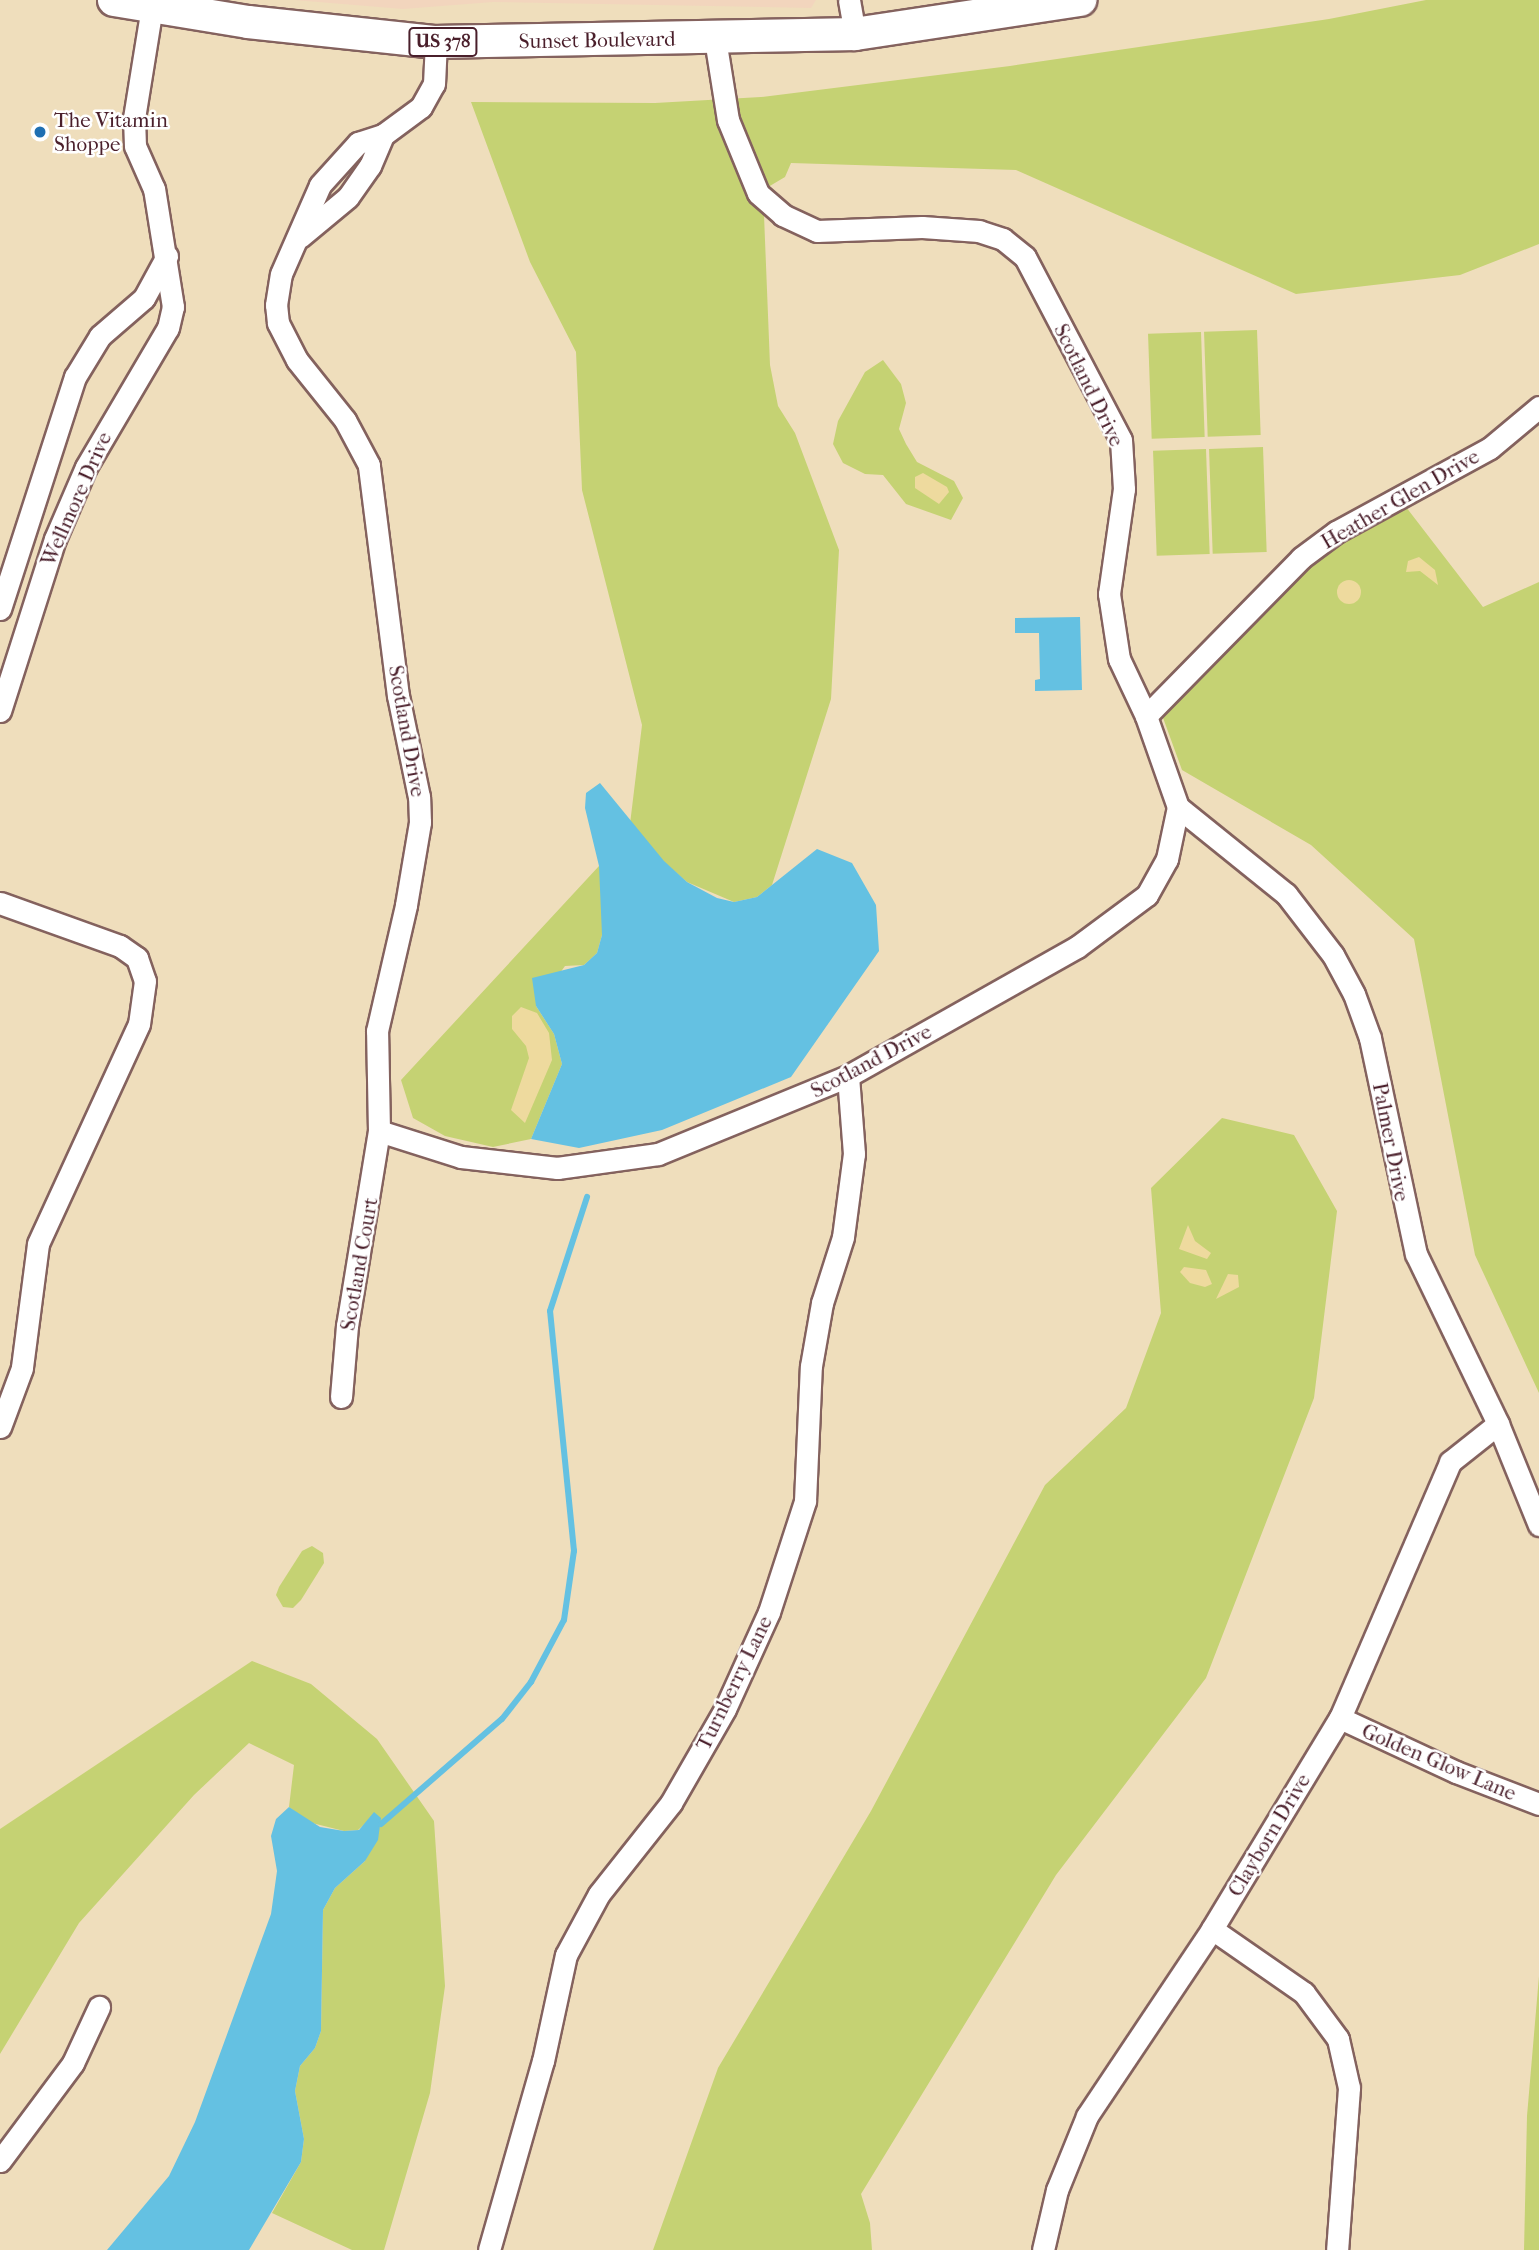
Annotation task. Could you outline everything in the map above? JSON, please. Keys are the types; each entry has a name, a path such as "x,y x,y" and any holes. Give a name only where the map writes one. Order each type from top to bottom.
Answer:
{"main road":[{"name":"Sunset Boulevard","path":"114,0 343,34 436,42 715,39 855,34 1080,0"}],"street":[{"path":"849,0 855,34"},
{"name":"Wellmore Drive","path":"0,711 5,675 55,539 86,467 168,328 173,307 167,256 154,189 135,146 134,118 152,7"},
{"name":"Scotland Drive","path":"436,42 434,84 421,107 383,135 358,144 329,171 312,201 300,237 281,274 278,323 297,360 345,419 369,465 397,696 419,797 420,822 406,905 377,1031 379,1131 461,1157 582,1167 658,1154 848,1076 1120,919 1158,881 1178,807 1146,716 1119,659 1108,594 1124,489 1121,440 1025,257 1003,239 979,231 922,227 817,231 783,215 758,193 728,120 715,39"},
{"name":"Scotland Drive","path":"300,237 348,197 370,166 383,135"},
{"name":"Wellmore Drive","path":"0,609 75,377 100,336 144,299 167,256"},
{"name":"Heather Glen Drive","path":"1146,716 1301,558 1336,532 1490,448 1539,407"},
{"name":"Palmer Drive","path":"1178,807 1286,894 1334,955 1354,994 1370,1038 1416,1254 1498,1424 1539,1525"},
{"path":"0,903 120,946 137,958 145,981 139,1024 38,1244 25,1355 0,1427"},
{"name":"Turnberry Lane","path":"489,2250 543,2061 566,1955 599,1894 670,1803 725,1709 769,1612 805,1501 811,1366 822,1303 844,1237 854,1154 848,1076"},
{"name":"Scotland Court","path":"341,1397 347,1326 379,1131"},
{"name":"Clayborn Drive","path":"1043,2250 1057,2190 1087,2116 1212,1929 1340,1718 1450,1462 1498,1424"},
{"name":"Golden Glow Lane","path":"1340,1718 1433,1763 1539,1804"},
{"path":"1212,1929 1304,1993 1338,2039 1349,2088 1337,2250"},
{"path":"0,2161 73,2063 99,2007"}],"shaded area":[{"path":"294,0 816,0 811,8 493,2 403,9"}],"green space":[{"path":"1426,0 1539,0 1539,244 1460,275 1296,294 1016,170 791,163 785,177 763,190 770,365 778,406 795,433 839,550 831,699 772,885 757,897 734,902 687,882 664,862 602,935 597,953 584,965 565,966 536,1006 554,1034 562,1064 531,1139 493,1147 445,1136 413,1118 401,1080 599,866 630,824 642,725 582,490 576,352 530,262 471,102 655,103 761,97 1010,66 1329,19"},
{"path":"1257,330 1261,435 1208,437 1204,332"},
{"path":"1201,332 1205,437 1152,439 1148,334"},
{"path":"883,360 901,384 906,403 899,429 906,444 917,462 954,481 963,498 951,520 906,504 883,475 865,474 843,463 833,444 838,421 865,372"},
{"path":"1263,447 1267,552 1213,554 1209,449"},
{"path":"1206,449 1210,554 1157,556 1153,451"},
{"path":"1406,507 1483,607 1539,582 1539,1393 1475,1255 1414,939 1311,845 1182,770 1162,715 1311,563 1344,539"},
{"path":"1222,1118 1294,1135 1337,1211 1314,1398 1206,1678 1056,1875 861,2194 870,2223 872,2250 653,2250 718,2068 871,1811 1045,1485 1126,1408 1161,1313 1151,1188"},
{"path":"312,1546 323,1553 324,1563 301,1600 293,1608 283,1607 276,1595 279,1587 302,1551"},
{"path":"252,1661 311,1684 377,1739 434,1821 445,1986 430,2093 384,2250 352,2250 272,2213 301,2162 304,2139 295,2091 300,2066 315,2048 321,2031 323,1910 335,1888 365,1861 369,1820 358,1830 344,1831 308,1822 289,1807 294,1765 249,1743 194,1795 79,1923 0,2054 0,1829"},
{"path":"1539,1976 1539,2250 1524,2250 1527,2116"}],"sand":[{"path":"923,473 947,487 949,492 939,504 915,488 915,477"},
{"path":"1419,557 1435,570 1438,585 1420,571 1406,572 1408,561"},
{"path":"1344,580 1354,580 1361,587 1361,597 1354,604 1344,604 1337,597 1337,587"},
{"path":"521,1007 537,1013 549,1033 552,1060 525,1123 511,1110 529,1058 526,1046 512,1029 512,1016"},
{"path":"1188,1225 1195,1241 1211,1253 1207,1259 1179,1249"},
{"path":"1184,1267 1206,1270 1212,1284 1205,1287 1190,1283 1180,1272"},
{"path":"1228,1274 1238,1275 1239,1287 1216,1299"}],"water":[{"path":"1080,617 1082,690 1035,691 1035,680 1040,679 1039,633 1015,633 1015,618"},
{"path":"600,783 664,861 687,882 717,898 734,902 757,897 817,849 852,863 876,905 879,951 791,1077 662,1130 579,1148 531,1139 562,1064 554,1034 536,1006 532,978 584,965 597,953 602,935 599,866 585,808 586,793"},
{"path":"289,1807 320,1827 344,1831 359,1830 374,1812 381,1818 378,1840 365,1861 335,1888 323,1910 321,2031 315,2048 300,2066 295,2091 304,2139 301,2162 249,2250 107,2250 169,2176 195,2122 271,1914 277,1871 271,1836 276,1819"}],"waterway":[{"path":"381,1824 502,1719 531,1682 564,1620 574,1551 550,1311 587,1197"}],"place":[{"name":"The Vitamin Shoppe","path":"40,132"}]}
